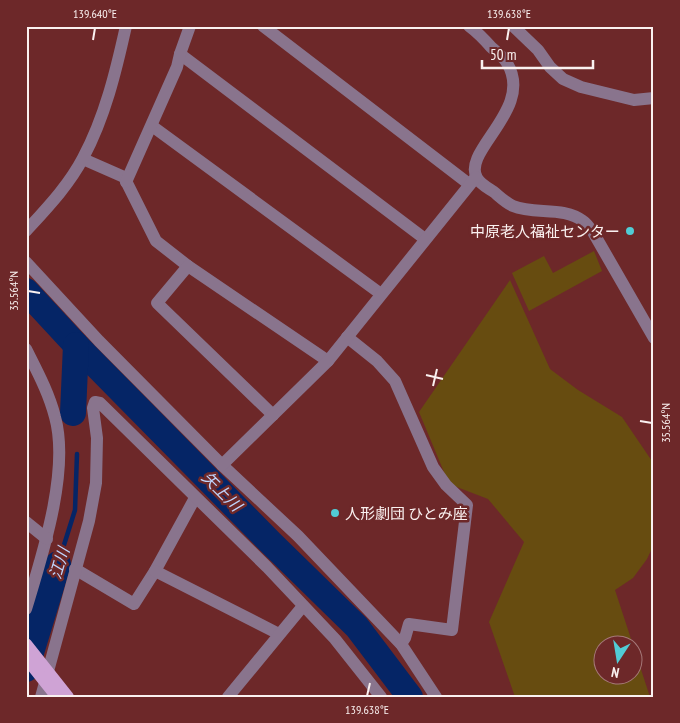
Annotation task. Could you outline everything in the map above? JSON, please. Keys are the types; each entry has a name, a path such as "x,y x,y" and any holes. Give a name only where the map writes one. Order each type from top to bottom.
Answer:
{"main road":[{"path":"26,644 57,697"},
{"path":"26,658 68,697"}],"street":[{"path":"26,231 51,204 83,158 100,122 111,89 126,26"},
{"path":"126,182 177,67 190,26"},
{"path":"263,26 473,180 484,185 512,205 527,210 568,214 583,220 593,232 654,338"},
{"path":"222,465 328,361 473,180 474,166 478,155 506,113 513,96 513,78 507,62 469,26"},
{"path":"512,26 538,50 550,67 563,79 581,87 634,100 654,98"},
{"path":"180,54 425,239"},
{"path":"152,126 381,294"},
{"path":"83,158 124,177 156,241 188,266 328,361"},
{"path":"26,262 99,341 222,465 298,536 401,644 436,697"},
{"path":"188,266 157,303 273,415"},
{"path":"347,337 377,361 395,381 433,467 446,485 467,505 452,630 409,624 401,644"},
{"path":"26,350 43,382 56,418 58,442 57,481 47,539 26,609"},
{"path":"41,697 89,521 96,484 97,438 93,408 95,402 100,403 267,567 335,638 381,697"},
{"path":"75,569 134,604 196,498"},
{"path":"26,522 47,539"},
{"path":"155,571 279,634"},
{"path":"228,697 303,606"}],"shaded area":[{"path":"594,251 602,271 529,311 512,273 544,256 553,273"},
{"path":"510,280 550,369 578,390 622,417 654,464 654,544 647,559 633,578 615,590 630,636 592,636 592,686 642,686 642,673 650,697 515,697 489,622 524,542 488,499 449,484 419,412"}],"waterway":[{"name":"矢上川","path":"26,291 76,345 270,542 357,627 410,697"},
{"name":"江川","path":"73,413 76,345"},
{"name":"江川","path":"58,564 75,510 77,454"},
{"name":"江川","path":"26,669 58,564"}],"place":[{"name":"中原老人福祉センター","path":"630,231"},
{"name":"人形劇団 ひとみ座","path":"335,513"}]}
